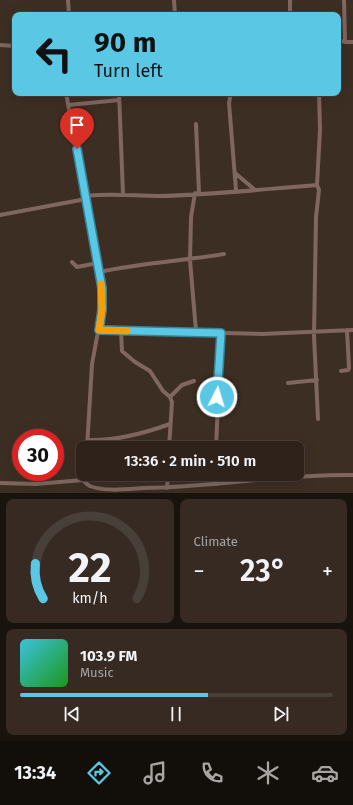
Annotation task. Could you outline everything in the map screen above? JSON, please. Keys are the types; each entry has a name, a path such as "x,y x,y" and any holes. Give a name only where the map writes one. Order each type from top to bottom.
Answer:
{"street":[{"path":"68,0 69,12"},
{"path":"174,0 176,12"},
{"path":"290,0 290,12"},
{"path":"344,0 345,42"},
{"path":"341,41 353,42"},
{"path":"0,45 12,46"},
{"path":"67,96 98,263 102,301 99,330 92,364 88,410 88,440 108,439 146,432 170,424"},
{"path":"118,96 123,194"},
{"path":"230,96 229,103 236,190"},
{"path":"318,419 314,332 316,217 319,190 317,185 320,130 319,96"},
{"path":"69,104 119,100"},
{"path":"196,124 197,193 191,217 190,260 196,331"},
{"path":"235,173 254,189"},
{"path":"0,215 86,198 123,194 158,196 317,185"},
{"path":"99,272 134,265 190,260 224,254"},
{"path":"72,262 77,267 98,263"},
{"path":"99,330 196,331 262,334 353,330"},
{"path":"341,371 348,370 349,368 347,330"},
{"path":"121,331 122,351 132,360 150,371 162,391 170,397 172,402 169,441"},
{"path":"216,441 221,333"},
{"path":"288,383 317,380"},
{"path":"170,397 182,385 194,381"},
{"path":"211,387 218,387"},
{"path":"84,481 89,486 104,488 167,488 331,474 353,475"},
{"path":"0,484 42,484 76,481"},
{"path":"167,488 168,481"}],"slow traffic":[{"path":"101,284 102,310 99,330 127,331"}],"route":[{"path":"77,149 102,288 102,310 99,330 149,332 196,331 221,333 217,397"}]}
